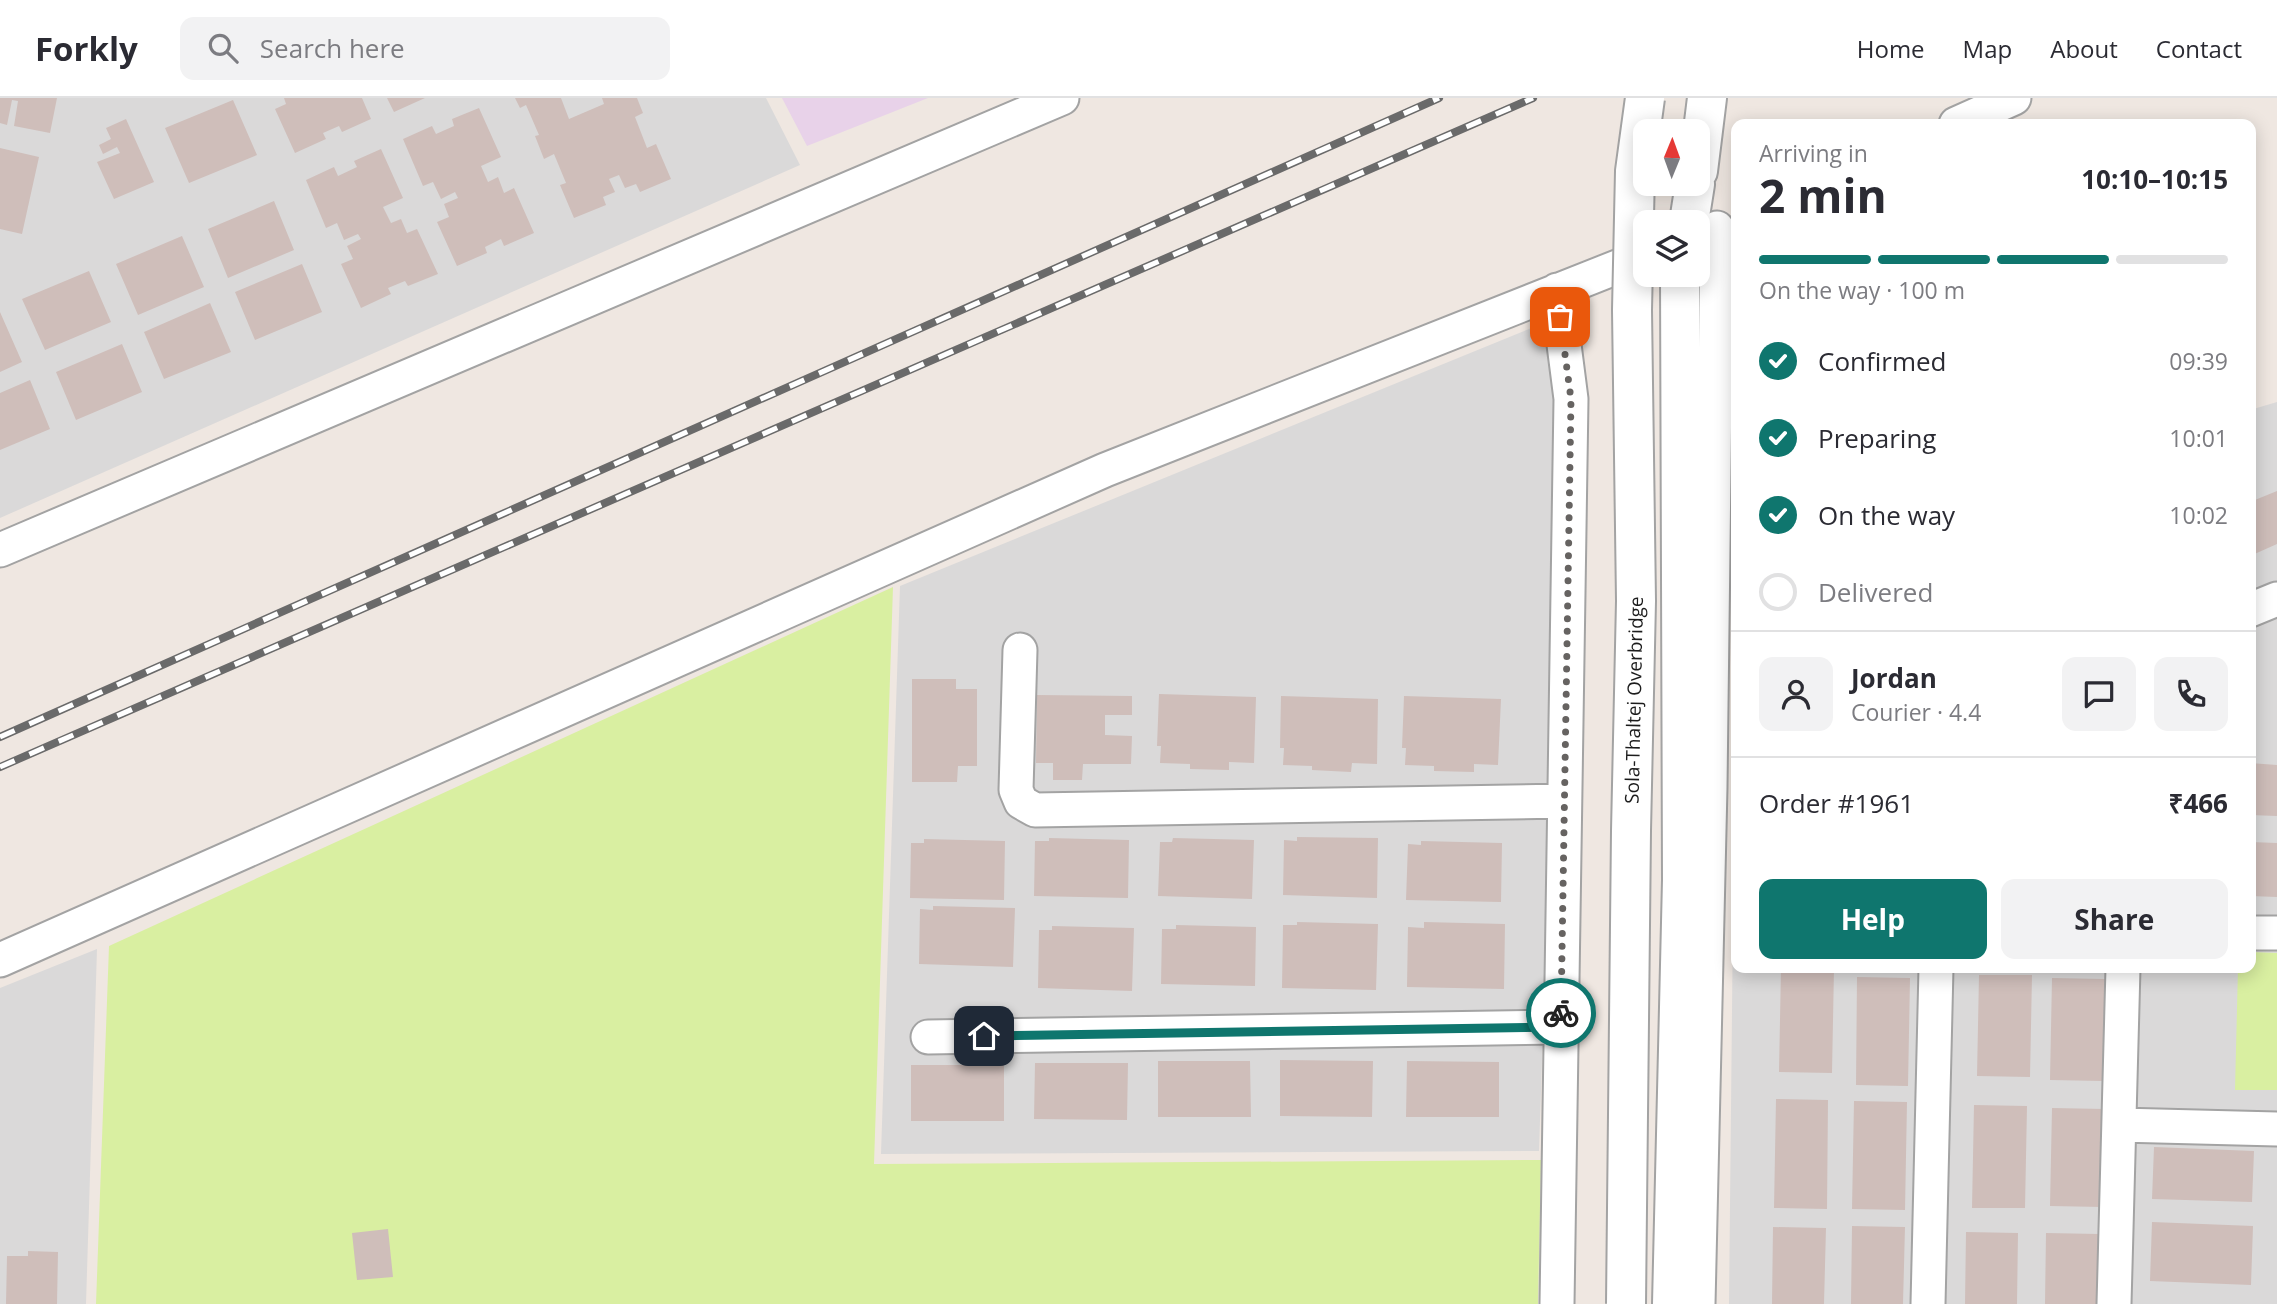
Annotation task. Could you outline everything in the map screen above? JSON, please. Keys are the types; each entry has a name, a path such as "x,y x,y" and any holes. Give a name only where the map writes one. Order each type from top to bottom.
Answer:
{"street":[{"path":"0,550 1062,98"},
{"name":"Sola-Thaltej Overbridge","path":"1626,1304 1636,601 1632,296 1635,171 1645,98"},
{"path":"1704,119 1707,98"},
{"path":"1967,119 2014,98"},
{"path":"1698,1304 1723,783 1710,227"},
{"path":"0,960 1105,470 1633,261"},
{"path":"1672,1304 1682,880 1680,287"},
{"path":"1557,290 1571,399 1557,1304"},
{"path":"1020,650 1016,790 1021,802 1035,810 1564,801"},
{"path":"2256,933 2277,933"},
{"path":"1928,1304 1936,973"},
{"path":"2114,1304 2123,973"},
{"path":"928,1037 1560,1027"},
{"path":"2119,1125 2277,1129"}],"shaded area":[{"path":"0,98 766,98 800,165 0,518"},
{"path":"782,98 928,98 807,146"},
{"path":"1546,322 1564,398 1539,1151 881,1154 900,586"},
{"path":"2277,402 2277,1304 1729,1304 1732,973 2256,973 2256,408"},
{"path":"97,949 86,1304 0,1304 0,988"}],"green space":[{"path":"893,587 874,1164 1541,1160 1538,1304 96,1304 109,946"},
{"path":"2256,952 2277,953 2277,1090 2235,1090 2238,973 2256,973"}],"building":[{"path":"0,98 57,98 50,133 14,126 18,101 12,100 7,125 0,123"},
{"path":"284,98 362,98 371,119 342,132 339,126 323,133 326,139 295,153 275,109 286,104"},
{"path":"387,98 425,98 394,112"},
{"path":"515,98 561,98 569,119 604,104 602,98 637,98 643,113 635,117 647,148 656,144 671,179 640,192 636,184 625,188 619,175 609,179 615,192 603,197 606,205 574,218 560,185 566,183 554,154 544,159 535,136 539,135 526,105 520,108"},
{"path":"233,100 257,155 189,183 165,128"},
{"path":"479,108 501,157 481,166 488,182 498,177 504,193 514,188 534,233 504,246 501,239 485,247 487,253 457,266 437,222 449,217 444,204 458,198 455,192 441,199 433,182 423,186 403,139 432,126 436,134 454,126 452,119"},
{"path":"126,119 154,182 114,199 97,162 120,153 117,147 103,154 99,145 111,139 106,128"},
{"path":"0,148 39,157 22,234 0,229"},
{"path":"381,149 403,198 383,207 391,223 401,219 407,233 417,229 438,274 408,286 405,281 388,288 391,294 361,308 341,264 353,259 347,246 361,239 358,234 344,240 337,223 326,228 306,180 334,167 338,176 357,167 354,161"},
{"path":"274,201 294,250 228,278 208,229"},
{"path":"182,236 204,287 138,315 116,264"},
{"path":"302,264 322,312 255,340 235,292"},
{"path":"89,271 111,322 45,350 22,299"},
{"path":"210,303 231,352 164,379 144,332"},
{"path":"0,312 22,362 0,372"},
{"path":"122,344 142,392 76,420 56,372"},
{"path":"30,380 50,429 0,450 0,393"},
{"path":"2277,491 2277,544 2256,553 2256,500"},
{"path":"1731,531 1731,555 1725,533"},
{"path":"912,679 956,679 956,689 977,689 977,766 958,766 957,782 912,782"},
{"path":"1159,694 1256,697 1254,763 1229,762 1229,770 1190,769 1190,764 1160,763 1161,746 1157,746"},
{"path":"1037,695 1132,696 1132,715 1105,715 1105,735 1132,736 1131,764 1083,764 1082,780 1053,780 1053,763 1036,763"},
{"path":"1281,696 1378,699 1377,764 1352,763 1351,772 1283,765 1284,748 1280,748"},
{"path":"1404,696 1501,699 1498,765 1474,764 1474,772 1434,771 1434,766 1405,765 1406,748 1402,748"},
{"path":"2256,763 2277,765 2277,816 2256,815"},
{"path":"1297,837 1378,838 1377,898 1283,895 1284,840 1297,841"},
{"path":"1049,838 1129,840 1128,898 1034,896 1035,841 1049,841"},
{"path":"1173,838 1254,840 1252,899 1158,896 1160,842 1172,842"},
{"path":"924,839 1005,841 1004,900 910,898 911,843 924,843"},
{"path":"1421,841 1502,843 1501,902 1406,900 1408,844 1421,845"},
{"path":"2256,842 2277,843 2277,897 2256,896"},
{"path":"933,906 1015,908 1013,967 919,964 920,909 933,910"},
{"path":"1297,922 1378,924 1376,990 1282,988 1283,925 1297,925"},
{"path":"1424,922 1505,924 1504,989 1407,987 1408,927 1424,928"},
{"path":"1176,925 1256,927 1255,986 1161,984 1162,929 1176,929"},
{"path":"1052,926 1134,928 1132,991 1038,988 1039,930 1052,930"},
{"path":"1781,973 1834,973 1832,1073 1779,1072"},
{"path":"1979,975 2032,975 2030,1077 1977,1076"},
{"path":"1857,977 1910,978 1908,1086 1856,1085"},
{"path":"2052,978 2105,979 2103,1081 2050,1080"},
{"path":"1280,1060 1373,1061 1372,1117 1280,1116"},
{"path":"1158,1061 1250,1061 1251,1117 1158,1117"},
{"path":"1407,1061 1499,1062 1499,1117 1406,1117"},
{"path":"1035,1063 1128,1063 1127,1120 1034,1119"},
{"path":"911,1065 1004,1065 1004,1121 911,1121"},
{"path":"1776,1099 1828,1100 1827,1209 1774,1208"},
{"path":"1854,1101 1907,1102 1905,1210 1852,1209"},
{"path":"1974,1105 2027,1106 2025,1208 1972,1208"},
{"path":"2052,1108 2105,1109 2103,1207 2050,1206"},
{"path":"2154,1147 2254,1151 2252,1202 2152,1199"},
{"path":"2152,1222 2253,1226 2251,1285 2150,1281"},
{"path":"1852,1226 1905,1227 1903,1304 1851,1304"},
{"path":"1773,1227 1826,1228 1824,1304 1772,1304"},
{"path":"388,1229 393,1277 357,1280 352,1233"},
{"path":"1966,1232 2018,1233 2017,1304 1965,1304"},
{"path":"2046,1233 2099,1234 2097,1304 2045,1304"},
{"path":"28,1251 58,1252 57,1304 6,1304 7,1256 28,1256"}],"railway":[{"path":"0,737 1439,98"},
{"path":"0,767 1533,98"}],"way so far":[{"path":"1560,317 1571,399 1561,1013"}],"route":[{"path":"984,1036 1560,1027 1561,1013"}]}
